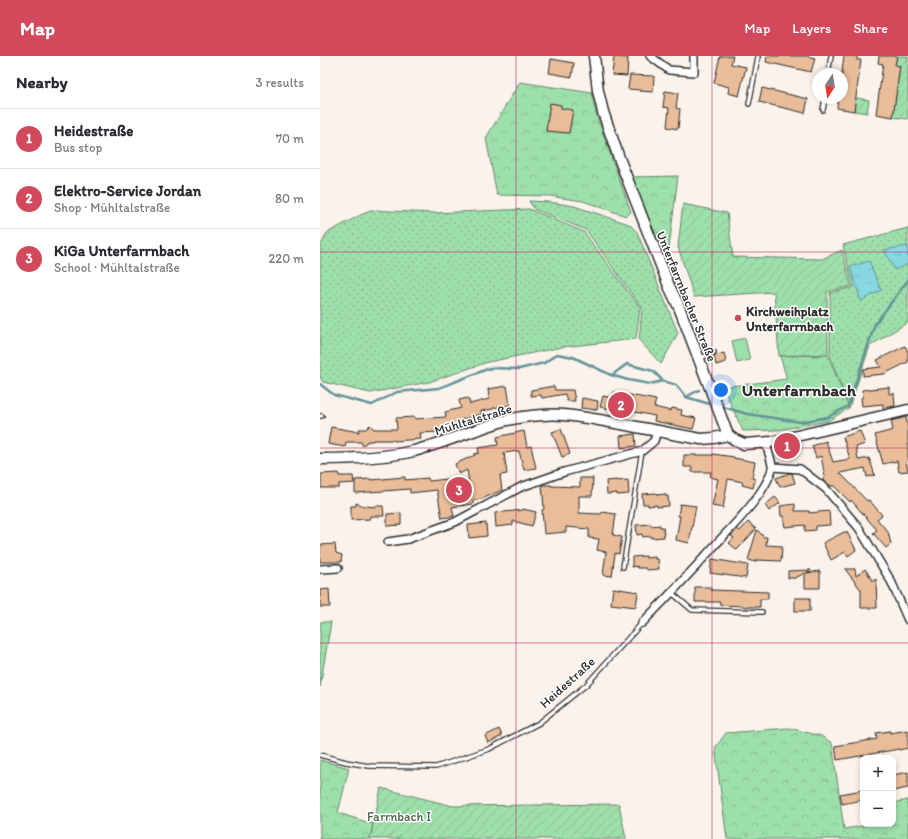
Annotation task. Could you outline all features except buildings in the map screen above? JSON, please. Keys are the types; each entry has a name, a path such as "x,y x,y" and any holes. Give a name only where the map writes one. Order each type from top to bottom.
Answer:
{"street":[{"name":"Unterfarrnbacher Straße","path":"594,56 598,91 603,112 619,158 669,286 679,307 728,435"},
{"path":"650,56 669,70 694,72 694,56"},
{"path":"728,435 744,444 766,443 908,410"},
{"name":"Mühltalstraße","path":"320,459 369,458 412,451 501,422 557,414 701,439 728,435"},
{"path":"388,542 408,539 455,522 521,487 564,472 642,451 654,441 657,431"},
{"path":"766,443 773,467 800,469 826,490 859,528 892,581 908,620"},
{"name":"Heidestraße","path":"642,623 672,593 747,510 761,491 773,467"},
{"path":"320,569 338,568"}],"lane":[{"path":"749,104 757,56"},
{"path":"829,68 831,56"},
{"path":"823,110 824,104"},
{"path":"698,359 714,352"},
{"path":"623,567 642,451"},
{"path":"672,593 692,610 762,612"},
{"name":"Heidestraße","path":"320,755 369,766 436,767 489,749 539,723 586,685 642,623"}],"green space":[{"path":"897,56 908,56 908,119 893,117 900,66 895,65"},
{"path":"520,82 592,93 596,114 631,212 626,216 583,201 549,196 497,195 486,138"},
{"path":"856,98 869,100 867,113 854,111"},
{"path":"678,176 667,264 631,177"},
{"path":"529,201 549,202 574,206 629,224 637,232 678,333 661,364 639,340 642,308 586,230 534,209"},
{"path":"683,204 727,213 733,257 822,259 842,250 851,286 827,292 828,354 779,356 774,292 694,297 678,247"},
{"path":"529,209 584,232 640,308 636,339 562,347 488,362 429,382 370,393 323,382 320,377 320,247 327,233 370,210 433,213"},
{"path":"908,228 908,322 870,346 849,408 830,356 830,293 853,287 843,245"},
{"path":"745,338 750,360 737,363 732,341"},
{"path":"828,355 849,408 828,421 778,430 743,431 723,387 787,379 780,356"},
{"path":"320,622 331,622 320,687"},
{"path":"789,728 821,736 832,743 844,829 860,826 896,827 896,802 908,800 908,839 727,839 715,748 726,733"},
{"path":"320,760 349,768 338,813 373,824 370,839 320,839"},
{"name":"Farrnbach I","path":"381,788 453,806 619,804 626,839 370,839"}],"water":[{"path":"908,246 908,264 895,270 884,250"},
{"path":"869,261 881,290 861,301 850,267"}],"waterway":[{"path":"720,406 747,414 801,422 828,417 848,406 875,324 908,280"},
{"path":"320,384 334,395 372,405 397,392 439,388 490,368 519,369 544,363 557,354 573,357 611,375 628,380 650,384 663,381 676,385 686,397 713,405"},
{"path":"612,375 627,364 653,371 663,381"},
{"path":"686,397 699,390"}],"place":[{"name":"Kirchweihplatz Unterfarrnbach","path":"738,318"},
{"name":"Elektro-Service Jordan","path":"621,405"},
{"name":"Heidestraße","path":"787,446"},
{"name":"KiGa Unterfarrnbach","path":"459,490"}],"district":[{"name":"Unterfarrnbach","path":"799,390"}]}
